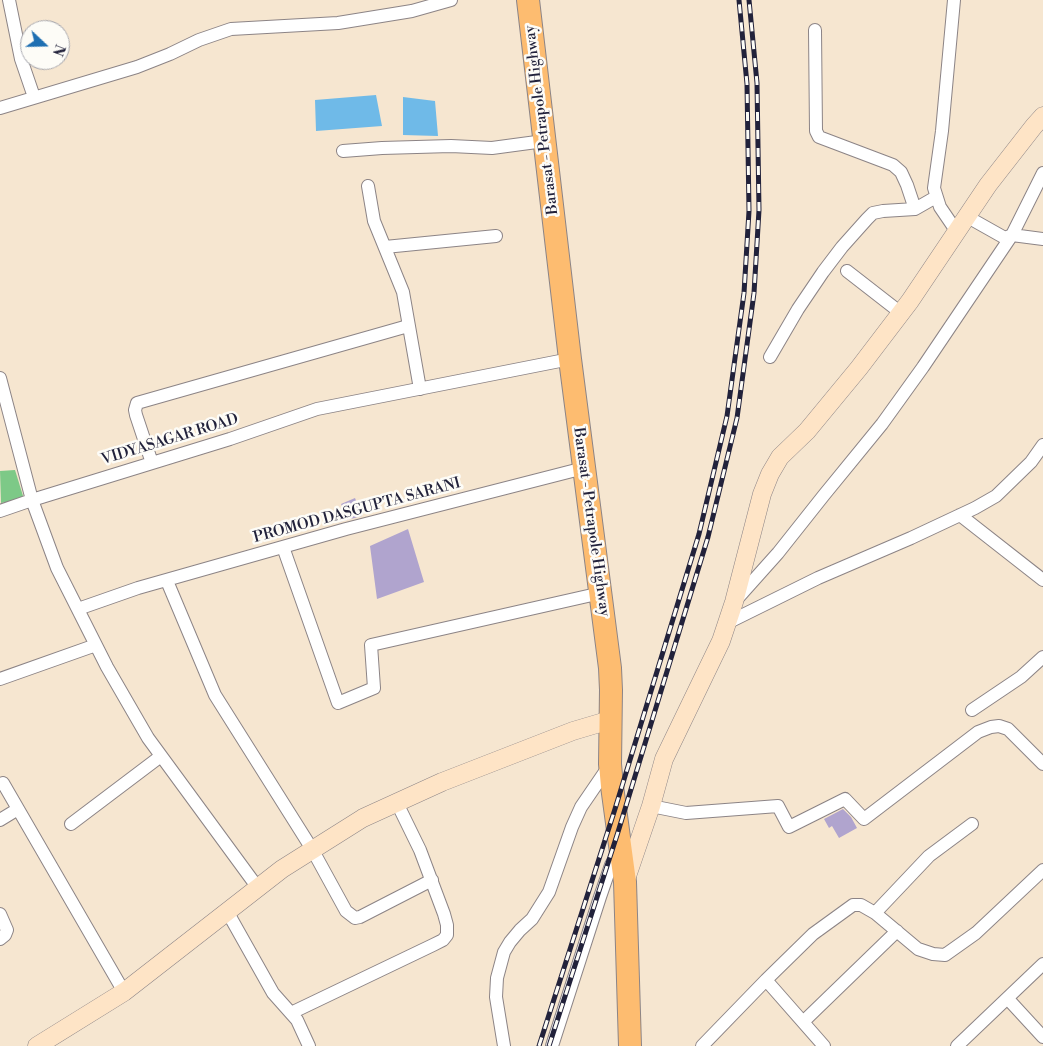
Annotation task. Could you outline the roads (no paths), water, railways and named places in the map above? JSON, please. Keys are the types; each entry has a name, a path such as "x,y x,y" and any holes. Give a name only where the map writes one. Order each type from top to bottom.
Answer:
{"highway":[{"name":"Barasat - Petrapole Highway","path":"528,0 570,359 610,668 610,764 625,882 630,1046"}],"main road":[{"path":"625,882 651,806 664,759 721,641 734,602 762,494 770,474 780,458 813,424 859,368 901,312 988,185 1043,116"},
{"path":"37,1046 124,992 258,888 312,849 363,818 459,775 573,731 610,720"}],"street":[{"path":"9,0 22,59 34,97"},
{"path":"0,108 137,67 208,36 231,29 338,23 412,11 451,0"},
{"path":"954,0 942,131 934,188 940,207 957,232"},
{"path":"815,30 816,131 819,137 882,160 901,172 915,209"},
{"path":"344,151 451,146 492,148 544,141"},
{"path":"734,602 778,553 882,424 1012,235 1043,173"},
{"path":"368,186 372,214 403,292 420,389"},
{"path":"770,357 798,309 823,272 842,247 873,213 915,209 936,197"},
{"path":"973,220 1005,238 1012,235 1043,239"},
{"path":"385,247 496,236"},
{"path":"847,271 901,312"},
{"path":"152,463 134,410 137,403 408,326"},
{"name":"VIDYASAGAR ROAD","path":"0,511 317,410 570,359"},
{"path":"0,378 32,500 57,568 96,645 148,738 258,888"},
{"path":"727,623 802,586 960,515 996,496 1031,462 1043,445"},
{"name":"PROMOD DASGUPTA SARANI","path":"78,609 138,588 355,526 584,468"},
{"path":"960,515 1043,580"},
{"path":"283,547 338,702 374,688 371,645 601,593"},
{"path":"167,581 215,695 312,849 346,911 355,918 360,918 432,880"},
{"path":"0,679 96,645"},
{"path":"972,710 1021,678 1043,657"},
{"path":"651,806 686,813 778,806 789,827 845,799 864,819 978,732 999,726 1008,729 1043,764"},
{"path":"71,824 161,756"},
{"path":"504,1046 496,997 497,978 504,952 520,930 532,919 549,892 581,807 610,764"},
{"path":"3,783 124,992"},
{"path":"292,1013 443,940 447,935 447,925 432,880 397,803"},
{"path":"0,820 18,809"},
{"path":"875,913 929,856 972,824"},
{"path":"552,1046 611,865 621,849"},
{"path":"702,1046 813,934 853,905 861,905 875,913 918,949 933,954 946,955 976,934 1043,870"},
{"path":"228,912 273,993 292,1013 309,1046"},
{"path":"0,914 7,930 0,939"},
{"path":"803,1022 897,931"},
{"path":"957,1046 1043,964"},
{"path":"766,980 824,1046"},
{"path":"1008,999 1043,1037"}],"water":[{"path":"376,95 382,126 316,131 315,100"},
{"path":"403,97 435,101 438,136 403,135"}],"railway":[{"path":"539,1046 615,809 699,534 727,416 744,293 749,211 747,84 739,0"},
{"path":"549,1046 618,832 708,537 737,418 754,293 759,210 757,83 749,0"}]}
